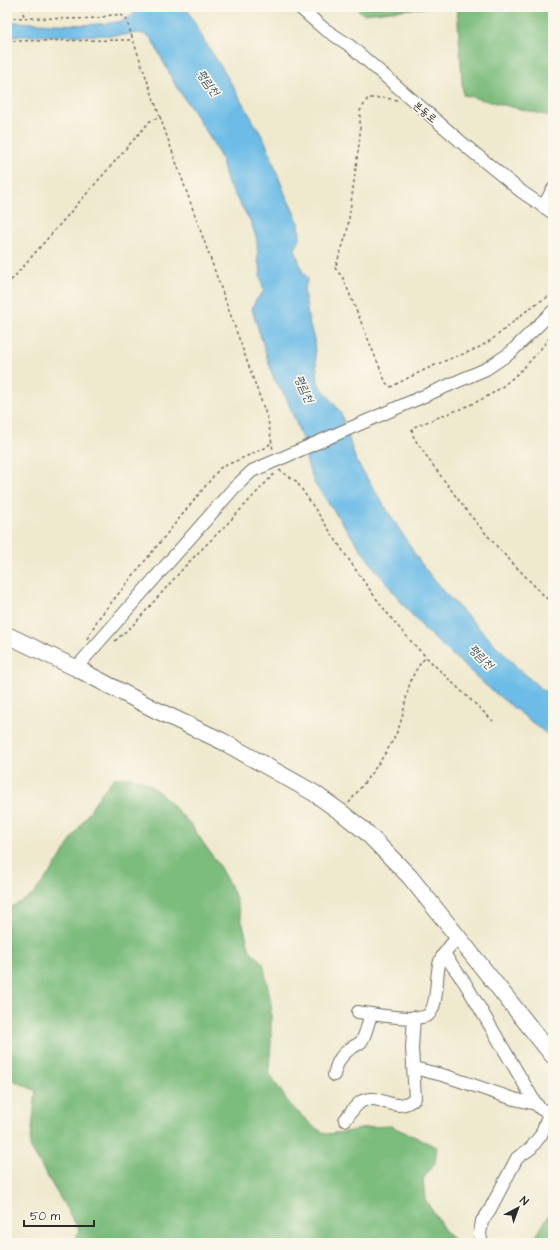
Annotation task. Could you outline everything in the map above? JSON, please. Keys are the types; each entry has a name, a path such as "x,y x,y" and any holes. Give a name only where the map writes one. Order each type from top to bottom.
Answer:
{"main road":[{"path":"7,635 76,668 154,709 222,741 280,772 314,793 342,813 366,832 410,876 553,1056"}],"street":[{"name":"본동로","path":"299,7 324,28 349,45 509,182 548,210"},
{"path":"548,210 552,193"},
{"path":"76,668 233,489 252,471 475,375 497,363 510,353 553,311"},
{"path":"358,1012 422,1018 428,1015 432,1011 434,1004 438,968 444,954 458,936"},
{"path":"444,954 468,988 536,1104 551,1115 541,1135 531,1148 517,1158 488,1213 482,1221 480,1234 481,1240"},
{"path":"334,1075 336,1064 340,1057 360,1043 371,1014"},
{"path":"345,1120 357,1105 365,1100 381,1101 399,1106 410,1103 415,1098 412,1037 414,1017"},
{"path":"414,1068 446,1076 514,1099 536,1104"}],"path":[{"path":"22,7 24,17"},
{"path":"7,18 24,17 80,19 100,18 119,14 126,18 268,420 278,470 296,481 380,603 426,657 493,721"},
{"path":"7,41 133,40"},
{"path":"407,96 402,101 385,98 368,98 360,111 360,138 347,233 335,268 343,278 386,383 391,387 447,360 478,348 492,340 525,312 553,295"},
{"path":"7,285 150,121 160,117"},
{"path":"553,333 518,373 493,392 471,404 414,427 412,434 469,514 500,550 553,605"},
{"path":"342,813 394,738 400,725 411,680 418,666 426,657"}],"green space":[{"path":"355,7 431,7 363,14"},
{"path":"457,7 553,7 553,117 463,95"},
{"path":"128,777 145,782 166,798 191,825 218,864 234,893 250,950 263,963 271,1004 269,1073 290,1105 314,1127 326,1134 371,1127 391,1126 437,1147 435,1163 423,1179 425,1199 445,1231 457,1243 74,1243 79,1230 30,1147 36,1091 7,1077 7,909 32,896 53,869 100,795 114,778"},
{"path":"553,1198 553,1243 532,1243 551,1211"}],"water":[{"name":"평림천","path":"133,7 186,7 205,42 265,141 285,194 299,223 300,239 295,249 302,271 308,278 304,290 309,322 314,340 318,383 341,413 356,461 420,562 442,590 518,668 540,688 553,696 553,739 490,689 427,632 367,558 315,484 308,466 300,433 286,397 274,379 252,309 256,300 264,291 260,276 261,270 258,262 257,240 251,222 228,184 221,158 208,134 176,86 151,38 145,34 138,33 125,35 7,36 7,22 76,25 103,24 119,21 132,16 135,12"}]}
